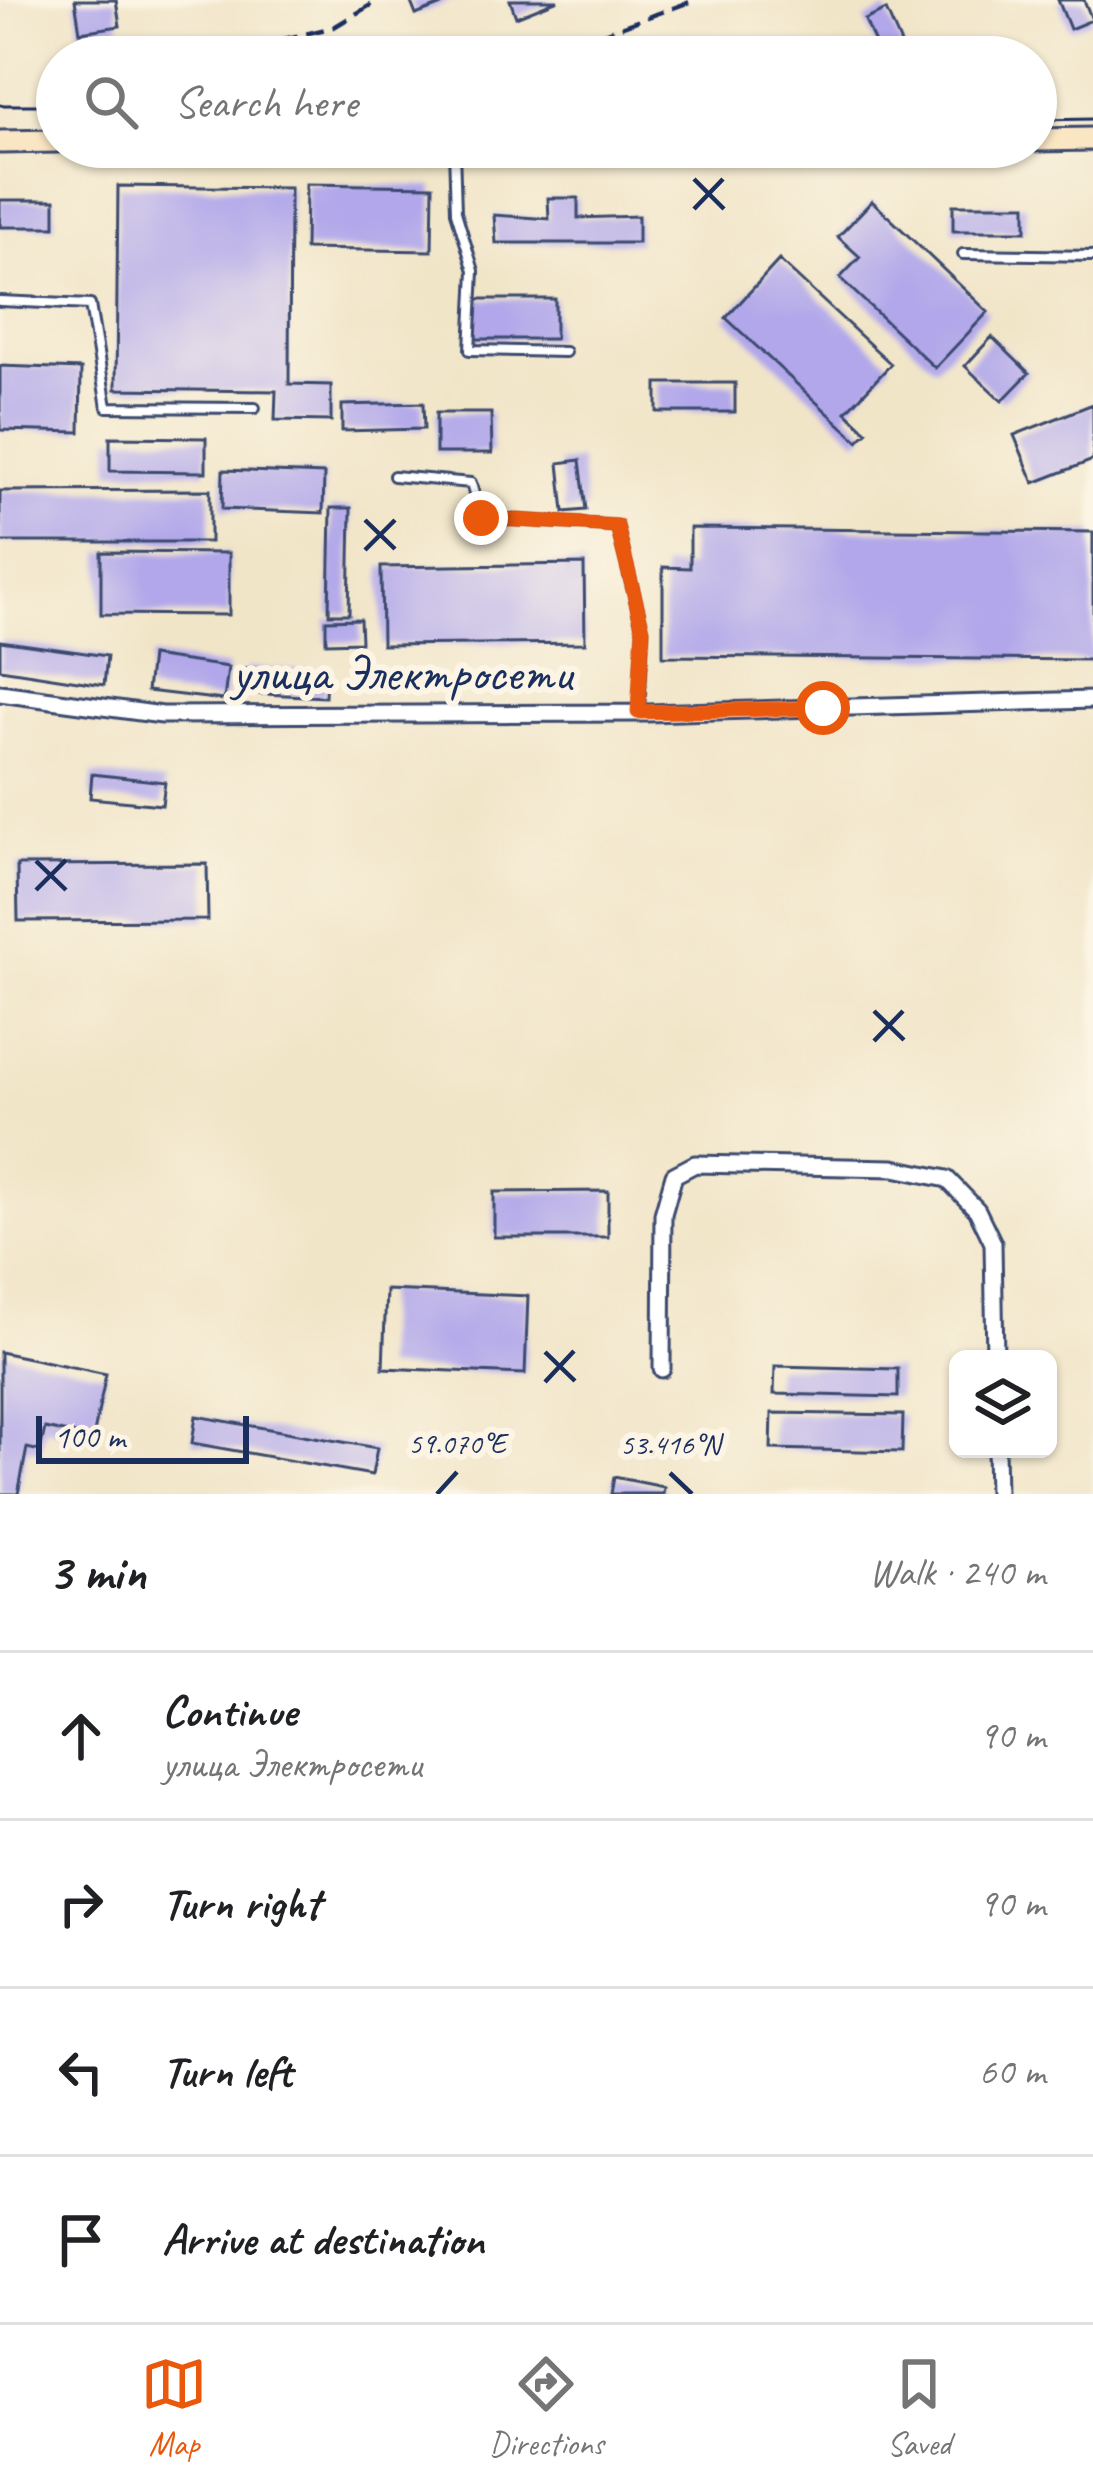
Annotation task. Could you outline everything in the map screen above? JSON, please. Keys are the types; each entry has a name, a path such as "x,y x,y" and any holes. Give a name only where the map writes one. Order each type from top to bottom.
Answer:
{"main road":[{"path":"1057,140 1093,139"},
{"path":"0,142 36,141"}],"street":[{"name":"улица Электросети","path":"0,693 162,715 638,712 1093,700"},
{"path":"662,1370 663,1214 674,1175 695,1164 894,1168 947,1179 977,1210 993,1243 995,1350"},
{"path":"996,1458 997,1494"}],"lane":[{"path":"454,168 456,212 474,271 470,350 565,352"},
{"path":"963,254 1093,256"},
{"path":"0,301 90,305 107,407 255,408"},
{"path":"394,476 471,483 481,518 617,526 643,630 638,712"}],"building":[{"path":"75,0 116,0 120,26 80,32"},
{"path":"410,0 454,0 416,15"},
{"path":"510,0 558,0 516,17"},
{"path":"1058,0 1084,0 1092,20 1070,29"},
{"path":"886,10 897,36 872,36 865,20"},
{"path":"306,184 433,186 432,251 305,249"},
{"path":"118,186 290,188 289,384 331,385 331,421 275,420 276,391 116,389"},
{"path":"548,198 578,198 578,218 638,216 638,243 496,243 494,215 549,219"},
{"path":"0,200 55,200 55,227 0,227"},
{"path":"872,201 988,312 935,368 840,278 860,257 838,237"},
{"path":"953,205 1026,205 1026,231 953,231"},
{"path":"779,260 891,364 846,412 867,432 858,441 726,318"},
{"path":"475,299 555,299 555,339 475,339"},
{"path":"992,337 1029,373 1002,401 965,366"},
{"path":"0,366 81,369 80,432 0,430"},
{"path":"657,383 735,383 735,412 657,412"},
{"path":"423,403 424,429 342,431 342,405"},
{"path":"1093,404 1093,460 1034,483 1014,435"},
{"path":"436,413 491,413 492,453 436,453"},
{"path":"110,437 206,438 206,472 110,471"},
{"path":"580,460 586,510 564,512 559,463"},
{"path":"223,470 324,474 323,513 222,509"},
{"path":"210,490 210,542 0,542 0,491"},
{"path":"331,508 351,508 349,614 329,614"},
{"path":"690,528 1093,532 1093,660 663,656 663,567 690,568"},
{"path":"101,552 229,553 229,615 101,614"},
{"path":"584,564 585,643 382,645 381,567"},
{"path":"360,619 361,642 326,643 326,620"},
{"path":"0,641 107,656 104,685 0,669"},
{"path":"151,656 228,667 224,700 147,691"},
{"path":"246,668 326,671 325,697 244,693"},
{"path":"92,774 165,782 162,805 90,798"},
{"path":"207,864 208,920 18,921 17,865"},
{"path":"608,1191 608,1237 494,1237 494,1192"},
{"path":"386,1290 528,1296 525,1374 383,1368"},
{"path":"0,1352 106,1374 93,1438 45,1428 40,1451 27,1448 18,1494 0,1494"},
{"path":"775,1366 898,1369 898,1397 774,1394"},
{"path":"772,1413 903,1415 902,1452 771,1449"},
{"path":"196,1416 377,1448 372,1475 192,1443"},
{"path":"614,1477 664,1487 663,1494 611,1494"}],"tram line":[{"path":"0,105 36,105"},
{"path":"1057,120 1093,119"}],"railway":[{"path":"297,36 334,27 379,0"},
{"path":"591,36 695,0"}],"route":[{"path":"481,518 617,526 643,630 638,712 823,708"}]}
